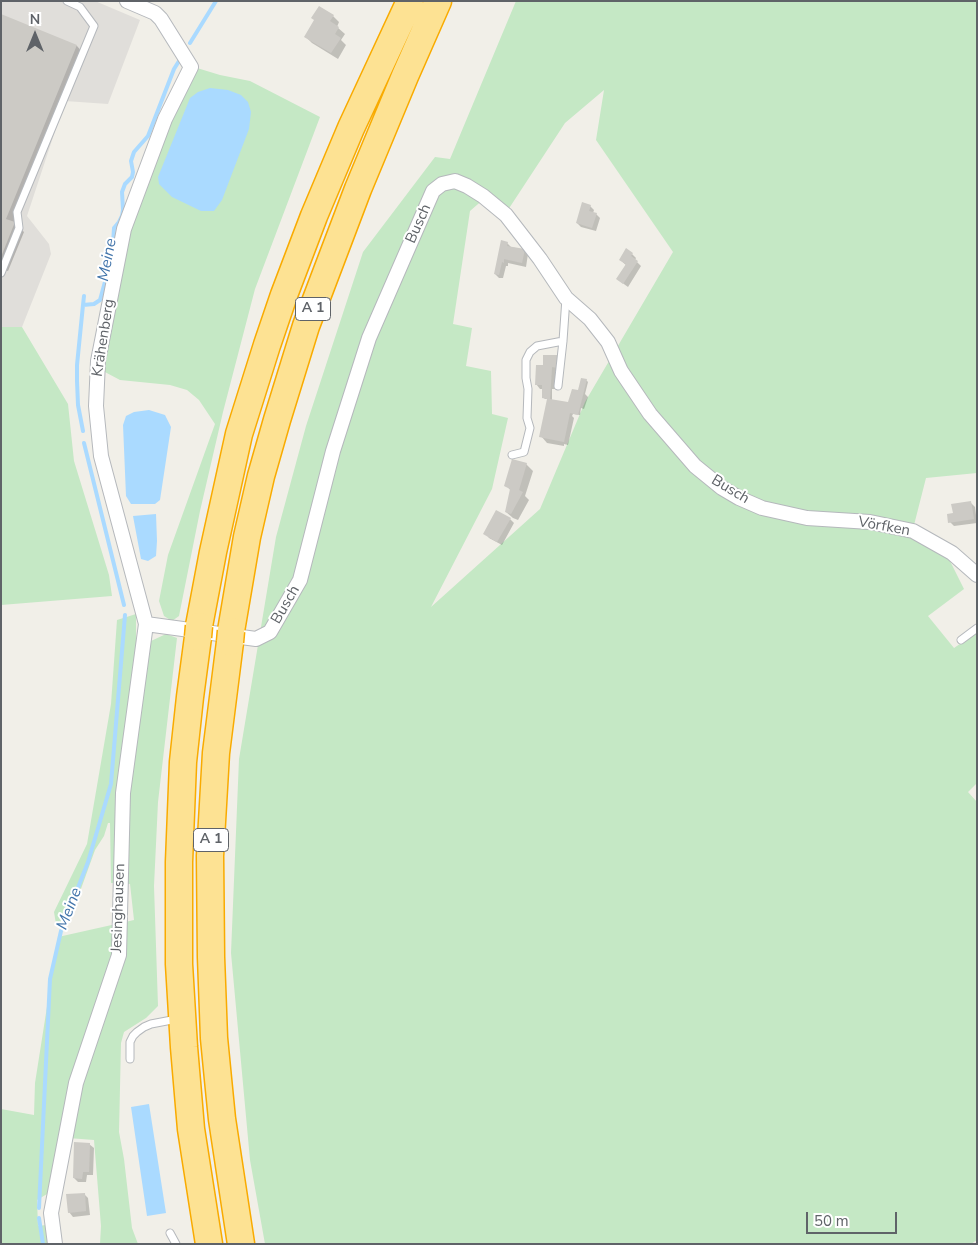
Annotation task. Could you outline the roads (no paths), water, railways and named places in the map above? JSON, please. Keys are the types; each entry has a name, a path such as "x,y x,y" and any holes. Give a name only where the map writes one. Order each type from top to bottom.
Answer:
{"highway":[{"name":"A 1","path":"209,1244 191,1128 179,964 183,762 199,632 222,505 239,434 267,345 318,207 351,128 410,1"},
{"name":"A 1","path":"241,1244 221,1111 214,1038 210,958 210,856 216,753 230,636 247,537 277,420 306,326 358,188 438,1"}],"street":[{"name":"Krähenberg","path":"127,1 155,13 161,19 192,67 165,119 124,229 98,361 96,406 101,456 146,624"},
{"name":"Busch","path":"146,624 256,639 270,632 300,580 333,451 369,338 433,191 442,184 454,182 467,186 483,196 506,215 566,298 590,319 608,342 621,371 650,414 695,466 722,488 739,498 762,508 807,518"},
{"name":"Vörfken","path":"807,518 870,522 913,531 952,553 977,575"},
{"name":"Jesinghausen","path":"55,1244 51,1213 76,1083 119,955 122,793 146,624"}],"lane":[{"path":"1,273 19,228 17,212 94,26 80,7 67,1"},
{"path":"558,386 566,298"},
{"path":"512,454 524,452 530,428 527,418 526,360 536,346 563,340"},
{"path":"961,640 977,628"},
{"path":"130,1059 130,1042 133,1036 144,1027 182,1018"},
{"path":"170,1233 176,1244"}],"water":[{"path":"210,88 228,90 241,95 248,102 251,112 249,129 222,200 214,211 201,211 172,197 159,184 158,177 190,98 198,92"},
{"path":"149,410 165,415 171,427 160,500 155,504 131,504 126,496 123,425 126,416 134,412"},
{"path":"156,514 156,556 148,561 141,559 133,516"},
{"path":"149,1104 166,1213 147,1216 131,1107"}],"waterway":[{"name":"Meine","path":"190,43 216,1"},
{"name":"Meine","path":"83,431 78,405 77,381 83,305 94,304 100,300 109,267 107,252 113,244 114,228 122,216 122,192 125,184 132,177 131,161 134,152 148,136 174,69 179,61"},
{"path":"83,305 84,296"},
{"name":"Meine","path":"84,443 124,605"},
{"name":"Meine","path":"39,1208 50,979 61,931 88,862 111,784 125,615"},
{"name":"Meine","path":"39,1218 43,1244"}]}
